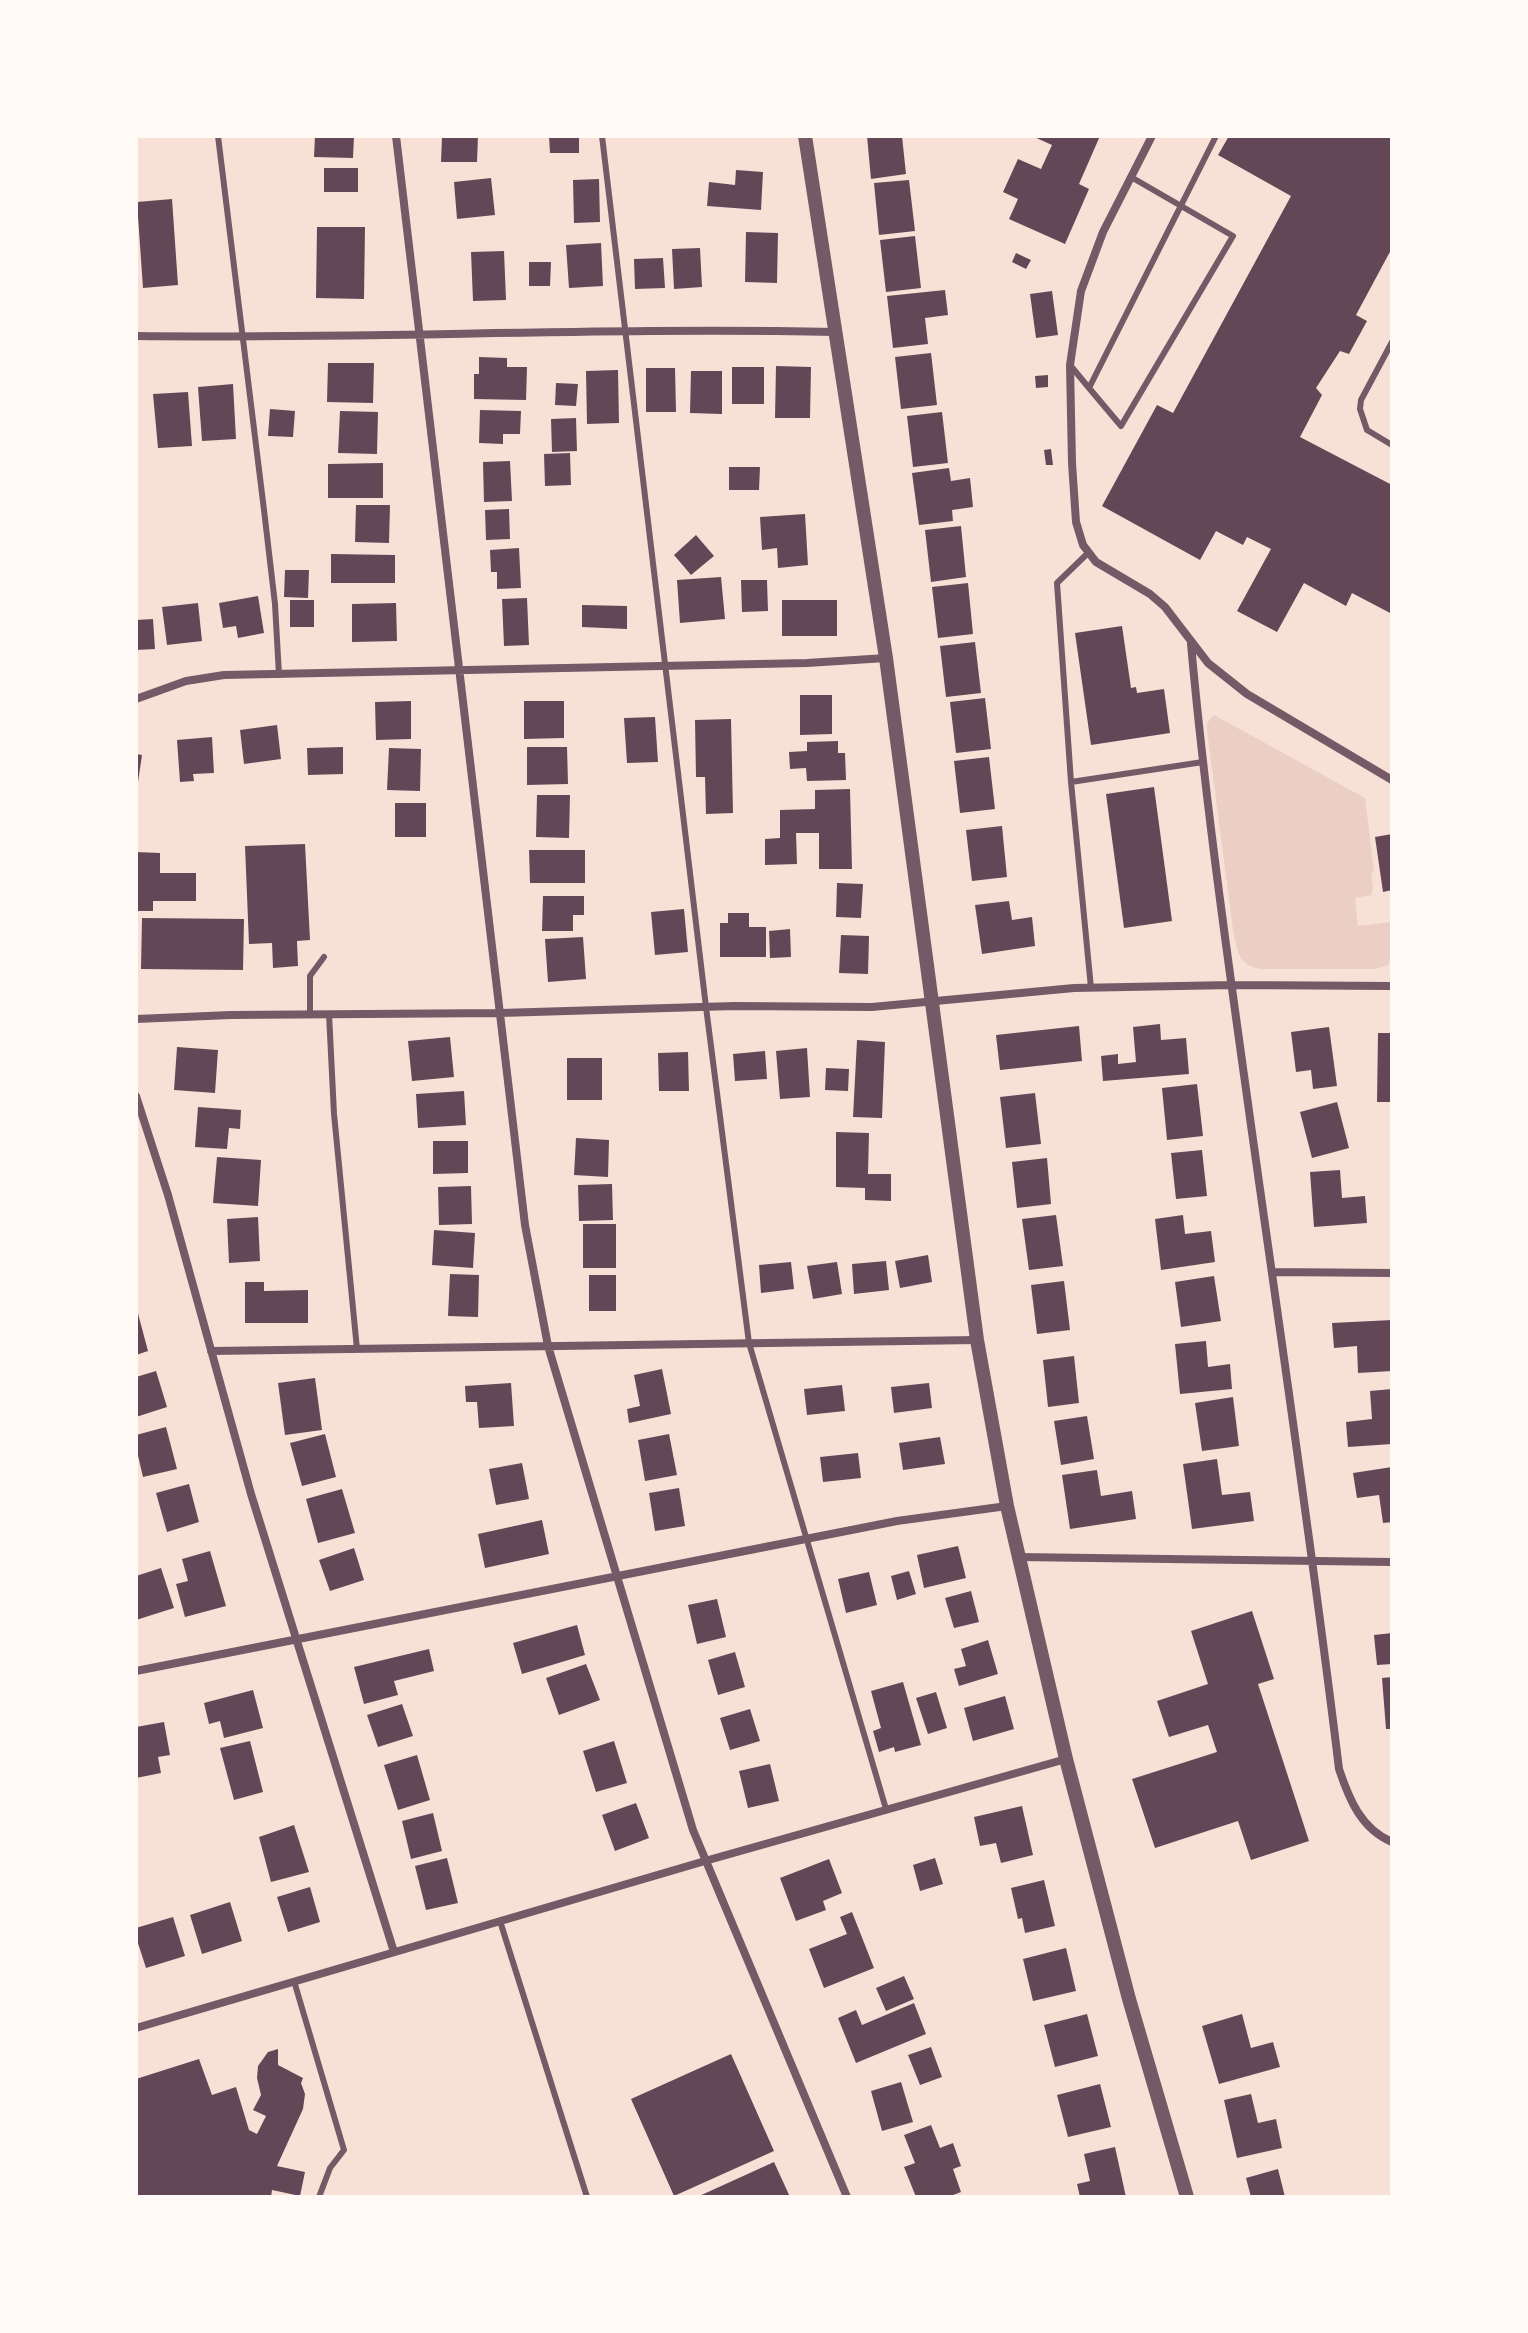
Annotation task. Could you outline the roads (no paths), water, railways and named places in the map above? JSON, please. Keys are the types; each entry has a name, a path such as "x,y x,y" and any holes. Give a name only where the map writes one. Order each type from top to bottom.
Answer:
{"street":[{"path":"396,136 525,1225 548,1346 693,1830 847,2197"},
{"path":"805,136 886,658 977,1340 1007,1506 1066,1759 1129,1999 1187,2197"},
{"path":"1152,136 1103,232 1081,291 1070,365 1076,522 1083,545 1096,562 1150,594 1165,607 1208,663 1247,694 1392,780"},
{"path":"136,336 836,332"},
{"path":"1191,644 1232,985 1314,1560 1339,1769 1349,1799 1364,1822 1392,1842"},
{"path":"136,699 186,681 224,675 666,667 886,658"},
{"path":"136,1019 706,1007 872,1007 1091,988 1392,986"},
{"path":"136,1096 168,1195 251,1494 394,1952"},
{"path":"1272,1272 1392,1273"},
{"path":"211,1351 977,1340"},
{"path":"136,1671 897,1521 1007,1506"},
{"path":"1018,1557 1392,1562"},
{"path":"136,2028 1066,1759"}],"lane":[{"path":"218,136 268,541 279,675"},
{"path":"602,136 749,1343 886,1809"},
{"path":"1089,388 1216,136"},
{"path":"1070,365 1121,426 1233,236 1131,177"},
{"path":"1392,342 1361,400 1360,409 1367,430 1392,445"},
{"path":"1089,552 1057,583 1071,782 1091,988"},
{"path":"1071,782 1203,762"},
{"path":"310,1015 310,976 324,957"},
{"path":"329,1014 334,1114 357,1349"},
{"path":"500,1921 587,2197"},
{"path":"294,1981 344,2150 330,2168 319,2197"}]}
